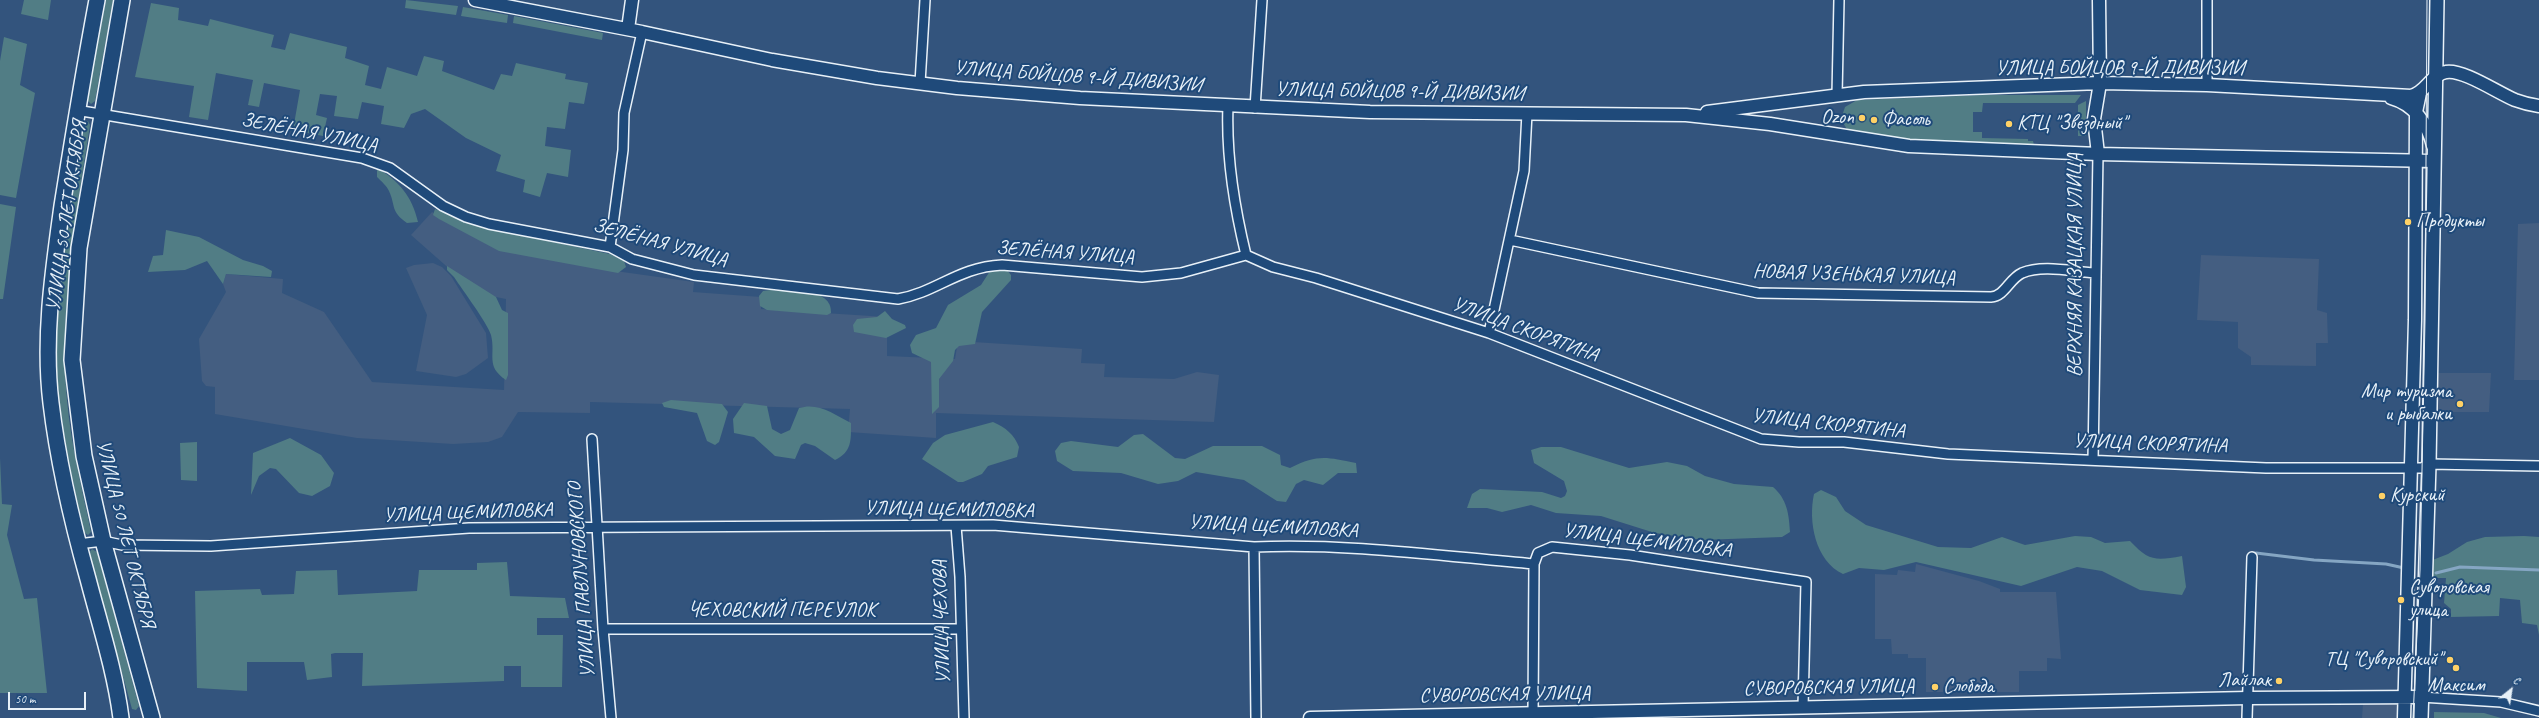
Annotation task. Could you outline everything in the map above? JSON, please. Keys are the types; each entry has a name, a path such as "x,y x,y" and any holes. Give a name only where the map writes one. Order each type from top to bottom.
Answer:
{"main road":[{"name":"УЛИЦА 50 ЛЕТ ОКТЯБРЯ","path":"97,0 76,110 48,319 51,403 60,458 78,544 106,646 121,718"},
{"name":"УЛИЦА 50 ЛЕТ ОКТЯБРЯ","path":"122,0 79,248 72,360 84,456 102,541 152,718"},
{"path":"2421,718 2429,464 2434,156 2437,76 2436,0"}],"street":[{"name":"УЛИЦА БОЙЦОВ 9-Й ДИВИЗИИ","path":"475,0 628,29 772,60 920,83 1080,98 1255,108 1370,112 1686,115 1770,124 1909,146 2098,154 2414,160 2434,156"},
{"path":"628,29 632,0"},
{"path":"920,83 925,0"},
{"path":"1255,108 1262,0"},
{"path":"1837,95 1839,0"},
{"name":"ВЕРХНЯЯ КАЗАЦКАЯ УЛИЦА","path":"2093,460 2098,154 2094,119 2100,83 2099,0"},
{"path":"2207,0 2207,85"},
{"path":"610,247 623,150 624,113 642,32"},
{"path":"2404,718 2412,468 2415,312 2414,160 2416,112 2420,93 2437,76 2446,72 2453,72 2515,100 2539,106"},
{"name":"УЛИЦА БОЙЦОВ 9-Й ДИВИЗИИ","path":"1686,115 1864,92 2100,83 2207,85 2373,95 2411,96 2420,93"},
{"path":"2373,95 2396,100 2416,112 2428,131 2434,156"},
{"path":"1228,106 1227,134 1232,189 1246,255"},
{"name":"ЗЕЛЁНАЯ УЛИЦА","path":"76,110 362,158 390,168 443,206 466,217 489,224 610,247 632,258 694,276 898,299 912,296 954,276 986,266 1008,266 1142,277 1182,273 1246,255"},
{"path":"1489,333 1524,170 1527,113"},
{"name":"НОВАЯ УЗЕНЬКАЯ УЛИЦА","path":"1510,240 1771,294 1991,297 2000,294 2016,277 2034,270 2096,274"},
{"name":"УЛИЦА СКОРЯТИНА","path":"1246,255 1272,267 1316,278 1489,333 1760,439 1799,442 1844,442 1928,453 2304,469 2422,468 2429,464 2539,466"},
{"name":"УЛИЦА ПАВЛУНОВСКОГО","path":"592,439 603,629 611,718"},
{"name":"УЛИЦА ЩЕМИЛОВКА","path":"78,544 102,541 122,545 211,546 469,528 993,525 1254,547 1357,549 1534,564 1538,553 1552,546 1638,556 1806,582 1803,712"},
{"name":"УЛИЦА ЧЕХОВА","path":"956,526 964,718"},
{"path":"1254,547 1256,718"},
{"path":"2247,718 2252,557"},
{"path":"1534,564 1534,716"},
{"name":"ЧЕХОВСКИЙ ПЕРЕУЛОК","path":"603,629 961,630"},
{"name":"СУВОРОВСКАЯ УЛИЦА","path":"1310,718 1803,712 2248,698 2404,696 2501,702 2539,710"}],"shaded area":[{"path":"432,212 503,249 601,269 694,282 693,292 761,297 761,309 887,317 887,356 955,359 958,341 1082,349 1081,363 1105,364 1104,377 1174,379 1197,372 1219,375 1214,422 936,413 936,438 848,432 850,409 590,402 590,413 518,412 502,437 488,442 453,444 357,438 215,414 215,387 206,386 202,381 199,339 226,292 223,284 226,274 283,279 282,293 324,312 372,382 504,390 506,299 486,295 461,279 411,235"},
{"path":"2539,223 2539,380 2514,380 2518,224"},
{"path":"2201,255 2319,259 2317,310 2327,313 2328,343 2316,343 2316,366 2251,365 2251,357 2238,348 2238,322 2197,320"},
{"path":"433,263 442,267 451,276 486,333 488,358 466,374 456,377 416,371 427,315 406,268 414,265"},
{"path":"2436,373 2491,373 2489,412 2433,412"},
{"path":"1916,564 1979,581 2000,589 2000,592 2056,592 2061,659 2047,658 2047,671 2019,671 2019,692 1926,692 1926,658 1908,658 1908,654 1892,654 1891,639 1875,639 1875,574 1897,575 1898,570 1915,572"},
{"path":"2363,704 2398,704 2401,708 2401,718 2362,718"}],"green space":[{"path":"24,0 51,0 48,20 21,14"},
{"path":"106,0 113,0 95,101 91,104 87,100"},
{"path":"406,0 458,6 456,15 405,8"},
{"path":"151,3 179,8 178,20 208,26 210,19 274,35 271,47 285,50 290,33 347,47 345,58 369,66 365,85 381,89 387,67 417,76 424,56 444,61 442,71 494,90 501,74 512,76 516,63 566,74 565,79 588,83 584,104 569,102 565,129 547,127 545,146 571,150 568,177 547,173 540,197 523,192 525,180 496,171 501,155 466,138 425,109 411,114 404,128 381,124 384,106 362,102 358,119 334,116 337,96 320,94 316,115 327,118 323,136 293,130 300,90 264,83 259,107 248,105 253,80 216,73 208,120 189,117 194,86 135,77"},
{"path":"463,7 508,15 507,23 461,16"},
{"path":"514,16 603,33 602,40 513,23"},
{"path":"4,37 27,44 20,85 35,93 16,198 0,195 0,61"},
{"path":"1983,95 2081,95 2075,103 1983,103 1982,112 1973,112 1973,132 1982,132 1982,138 2028,139 2028,141 2033,141 2034,145 2079,146 2078,149 1909,141 1849,133 1841,119 1845,107 1857,100"},
{"path":"2086,101 2086,136 2078,136 2078,105"},
{"path":"88,121 90,125 70,262 65,331 65,366 71,433 91,532 88,535 84,532 63,426 59,400 56,346 59,295 65,246 83,124"},
{"path":"377,168 392,178 404,190 412,204 418,222 407,223 398,215 394,208 388,189 377,177"},
{"path":"0,204 16,207 3,299 0,299"},
{"path":"435,209 482,227 610,254 624,261 626,267 618,273 499,251 439,219 433,215"},
{"path":"166,230 199,237 243,260 263,266 272,271 271,277 226,274 223,284 207,261 185,270 148,272 153,256 163,255"},
{"path":"447,266 496,297 502,310 508,313 508,375 506,380 500,375 493,365 492,342 488,329 454,277 447,270"},
{"path":"1001,268 1007,270 1011,275 1011,280 982,312 975,344 959,346 955,350 953,361 939,379 939,407 932,414 931,362 912,353 910,345 916,335 936,328 948,305 981,285 990,271"},
{"path":"763,291 808,292 817,295 825,299 830,305 831,313 827,315 767,310 760,306 759,296"},
{"path":"885,311 892,319 905,325 906,328 886,338 854,332 853,325 857,319 877,317"},
{"path":"671,400 722,404 728,412 719,442 715,445 707,441 697,413 664,407 662,403"},
{"path":"744,403 767,406 772,429 781,434 790,430 799,408 813,407 826,410 851,423 848,449 841,457 835,460 815,446 805,443 801,445 795,459 775,456 754,437 734,433 733,419"},
{"path":"993,422 1006,429 1015,438 1019,447 1017,457 988,466 982,474 963,482 958,482 922,459 933,443 945,435"},
{"path":"1143,434 1175,458 1185,459 1213,446 1262,446 1280,455 1281,465 1290,468 1308,460 1329,458 1356,463 1357,473 1338,473 1323,485 1304,480 1296,484 1286,502 1277,501 1244,480 1196,472 1178,481 1158,484 1121,473 1073,471 1057,461 1055,451 1061,443 1071,441 1118,447 1134,435"},
{"path":"290,438 321,455 334,473 330,486 312,496 299,493 276,469 270,468 259,476 251,495 253,453"},
{"path":"197,442 197,481 181,480 180,443"},
{"path":"1541,447 1561,447 1629,468 1667,462 1687,466 1705,476 1734,484 1773,487 1778,492 1786,507 1790,532 1782,537 1702,540 1655,533 1601,516 1556,513 1531,505 1502,512 1487,508 1467,508 1472,494 1480,489 1542,492 1561,498 1565,496 1567,491 1564,481 1534,463 1531,450"},
{"path":"0,458 2,504 12,505 7,535 24,599 37,598 47,693 0,693"},
{"path":"1821,490 1836,497 1845,511 1866,525 1938,547 1971,548 2002,537 2025,545 2075,536 2091,537 2105,543 2130,541 2142,552 2153,558 2165,559 2182,556 2186,587 2182,595 2140,590 2102,571 2077,567 2021,586 1916,562 1884,570 1859,568 1843,574 1833,568 1826,560 1820,550 1813,528 1812,505 1814,494"},
{"path":"2485,537 2539,537 2539,635 2537,625 2522,623 2520,600 2500,598 2499,616 2451,617 2451,609 2444,603 2446,578 2431,578 2430,561 2448,554 2467,542"},
{"path":"92,549 97,552 139,706 136,710 132,709 89,553"},
{"path":"507,562 510,596 565,598 569,618 537,618 537,635 563,635 562,687 521,687 521,666 504,666 504,681 362,686 363,653 335,653 331,654 332,677 307,680 304,662 247,662 247,691 197,688 195,591 260,589 262,595 294,594 296,571 337,570 338,595 417,591 419,570 477,570 477,563"},
{"path":"2434,712 2484,713 2501,718 2434,718"}],"waterway":[{"path":"2256,553 2314,560 2386,564 2404,568"},
{"path":"2436,573 2460,567 2539,570"}],"tram line":[{"path":"2413,718 2420,570 2425,320 2427,0"}],"place":[{"name":"Ozon","path":"1862,118"},
{"name":"Фасоль","path":"1874,120"},
{"name":"КТЦ \"Звездный\"","path":"2009,124"},
{"name":"Продукты","path":"2408,222"},
{"name":"Мир туризма и рыбалки","path":"2460,404"},
{"name":"Курский","path":"2382,496"},
{"name":"Суворовская улица","path":"2401,600"},
{"name":"ТЦ \"Суворовский\"","path":"2450,660"},
{"name":"Максим","path":"2456,668"},
{"name":"Лайлак","path":"2279,681"},
{"name":"Слобода","path":"1935,687"}]}
